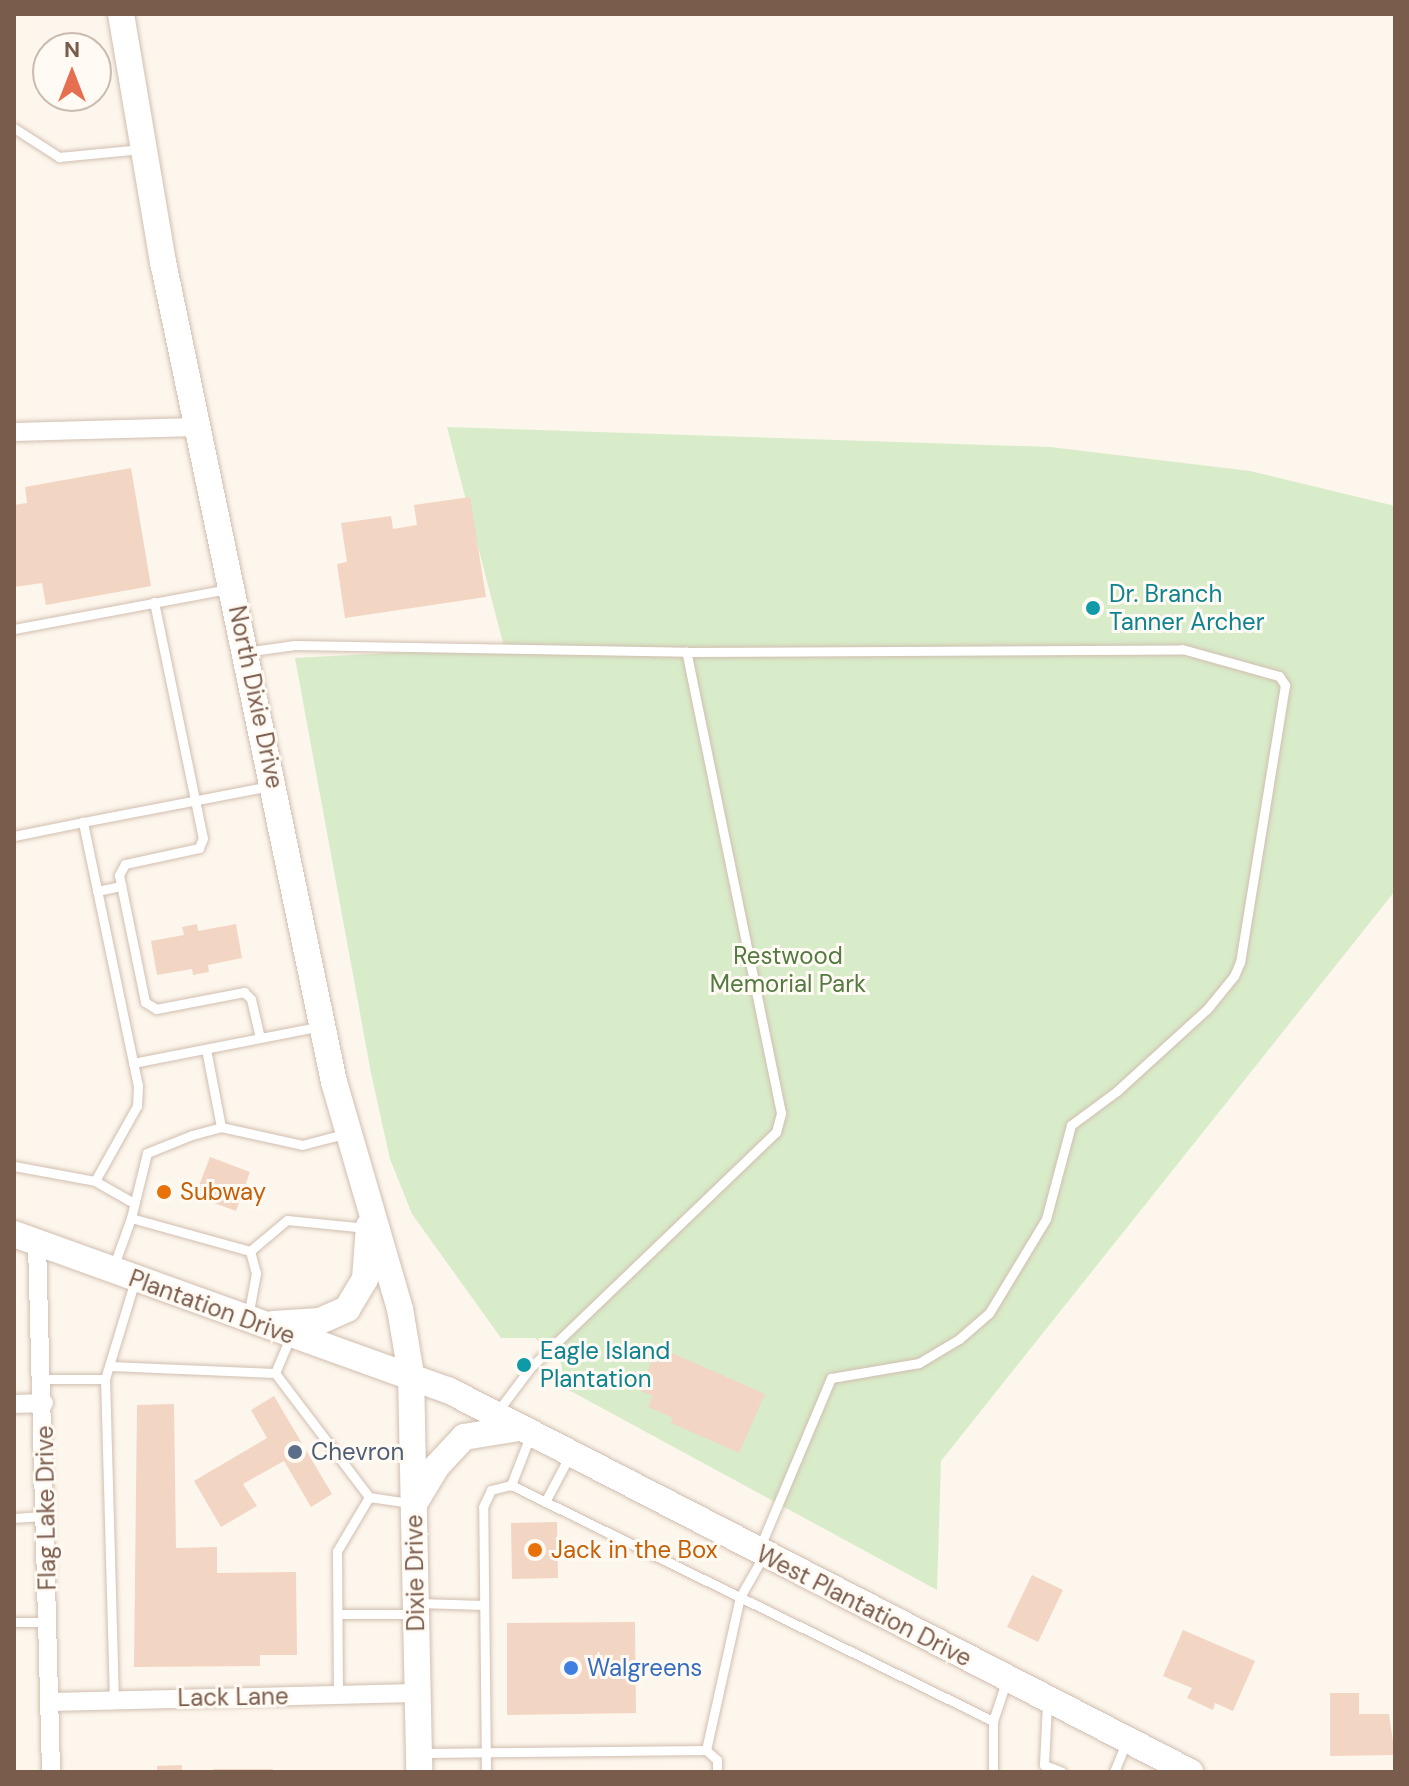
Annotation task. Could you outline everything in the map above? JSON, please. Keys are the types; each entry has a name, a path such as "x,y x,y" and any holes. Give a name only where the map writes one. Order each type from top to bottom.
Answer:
{"main road":[{"name":"North Dixie Drive","path":"121,14 142,149 197,427 275,785 323,1026 369,1221 400,1309 411,1374"},
{"path":"253,1322 320,1321 347,1309 365,1279 369,1221"},
{"name":"Plantation Drive","path":"25,1239 253,1322 411,1374"},
{"name":"West Plantation Drive","path":"411,1374 1190,1772"},
{"name":"Dixie Drive","path":"411,1374 418,1763"},
{"path":"414,1504 437,1466 464,1437 525,1431"}],"street":[{"path":"14,432 197,427"},
{"name":"Flag Lake Drive","path":"25,1239 43,1379 51,1772"},
{"path":"14,1404 44,1403"},
{"name":"Lack Lane","path":"50,1702 417,1693"}],"lane":[{"path":"14,128 59,157 142,149"},
{"path":"14,629 233,588"},
{"path":"154,602 203,838 199,848 125,864 119,875 145,1002 156,1009 244,992 251,999 260,1038"},
{"path":"245,652 295,645 686,652 1182,649 1279,676 1285,685 1240,962 1234,976 1207,1009 1117,1091 1071,1125 1046,1219 989,1313 959,1339 919,1363 831,1378 761,1554 740,1597 706,1750"},
{"path":"495,1415 531,1367 776,1132 781,1113 686,652"},
{"path":"14,836 275,785"},
{"path":"83,822 133,1063 137,1106 105,1171 95,1181"},
{"path":"97,891 121,886"},
{"path":"133,1063 323,1026"},
{"path":"206,1049 221,1127"},
{"path":"114,1700 105,1379 110,1366 124,1275 132,1202 147,1153 221,1127 302,1145 347,1133"},
{"path":"14,1166 95,1181 132,1202"},
{"path":"131,1218 250,1251"},
{"path":"250,1251 287,1220 369,1221"},
{"path":"250,1251 256,1273 253,1322"},
{"path":"275,1373 291,1335"},
{"path":"110,1366 275,1373"},
{"path":"275,1373 369,1497 414,1504"},
{"path":"43,1379 105,1379"},
{"path":"511,1485 525,1431"},
{"path":"545,1502 571,1454"},
{"path":"486,1772 483,1507 491,1490 511,1485 993,1721"},
{"path":"338,1695 337,1551 369,1497"},
{"path":"14,1518 46,1516"},
{"path":"338,1614 484,1605"},
{"path":"14,1622 48,1622"},
{"path":"993,1772 993,1721 1007,1679"},
{"path":"1048,1699 1044,1765 1062,1772"},
{"path":"1114,1772 1127,1739"},
{"path":"418,1763 486,1753 706,1750 717,1760 717,1772"}],"green space":[{"name":"Restwood Memorial Park","path":"447,427 1050,447 1250,471 1395,506 1395,891 941,1461 937,1590 565,1388 561,1363 535,1338 501,1338 412,1214 390,1159 371,1073 295,658 504,647"}],"building":[{"path":"131,468 151,586 46,605 42,583 14,587 14,505 27,503 25,487"},
{"path":"470,497 486,597 345,618 337,564 347,562 341,523 391,516 393,529 417,525 414,505"},
{"path":"197,924 198,931 236,924 242,958 208,965 209,972 193,975 192,969 157,975 151,941 184,935 182,927"},
{"path":"210,1157 250,1172 236,1211 195,1196"},
{"path":"658,1347 765,1394 739,1453 671,1423 673,1418 648,1407 653,1396 639,1390"},
{"path":"274,1396 332,1494 311,1507 284,1461 243,1484 257,1506 221,1527 194,1481 267,1438 251,1410"},
{"path":"174,1404 176,1548 217,1547 217,1573 296,1572 297,1655 260,1655 260,1666 134,1667 137,1405"},
{"name":"Jack in the Box","path":"557,1522 558,1578 512,1579 511,1523"},
{"path":"1032,1575 1063,1590 1038,1642 1007,1627"},
{"name":"Walgreens","path":"635,1622 636,1713 507,1715 507,1623"},
{"path":"1183,1630 1255,1661 1233,1711 1215,1703 1213,1710 1187,1698 1192,1688 1163,1676"},
{"path":"1330,1693 1359,1693 1359,1714 1389,1714 1395,1755 1330,1756"},
{"path":"182,1765 182,1772 157,1772 157,1766"},
{"path":"213,1769 273,1769 273,1772 213,1772"}],"place":[{"name":"Dr. Branch Tanner Archer","path":"1093,608"},
{"name":"Subway","path":"164,1192"},
{"name":"Eagle Island Plantation","path":"524,1365"},
{"name":"Chevron","path":"295,1452"},
{"name":"Jack in the Box","path":"535,1550"},
{"name":"Walgreens","path":"571,1668"}]}
